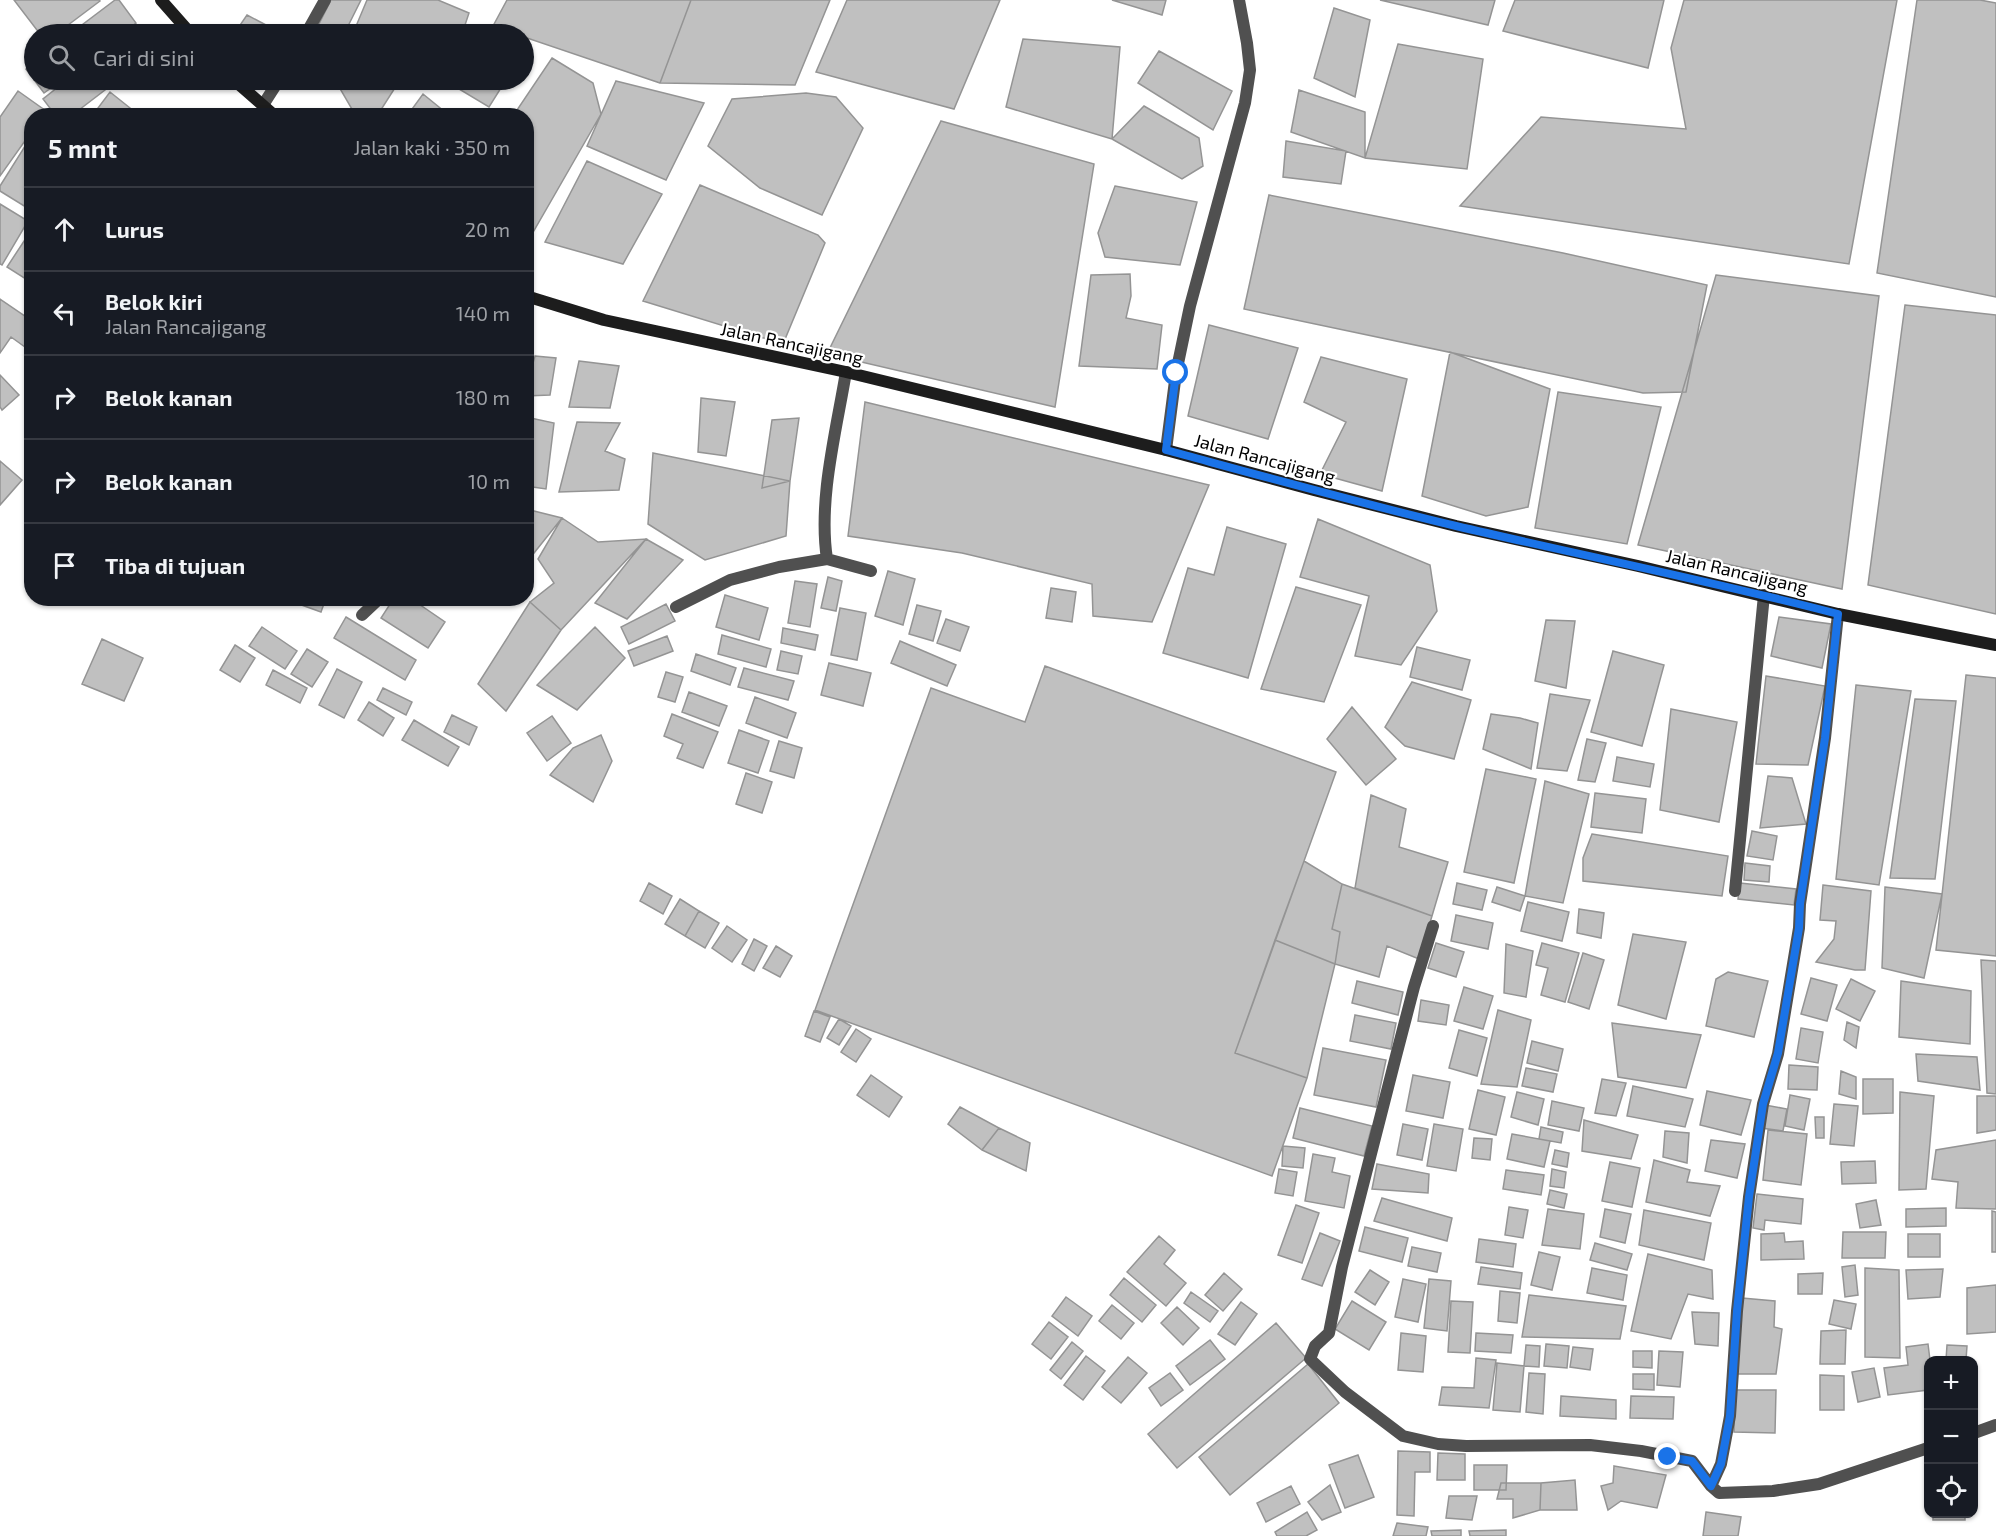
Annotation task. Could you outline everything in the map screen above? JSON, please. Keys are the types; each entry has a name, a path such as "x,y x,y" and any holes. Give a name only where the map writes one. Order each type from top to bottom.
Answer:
{"main road":[{"path":"161,0 183,24"},
{"path":"246,90 266,108"},
{"name":"Jalan Rancajigang","path":"534,298 604,320 846,372 1166,450 1456,526 1764,595 1838,614 1996,645"}],"street":[{"path":"312,24 325,0"},
{"path":"1166,450 1176,373 1190,306 1245,103 1250,70 1239,0"},
{"path":"263,105 273,90"},
{"path":"827,559 824,535 825,504 846,372"},
{"path":"676,607 730,580 779,567 827,559 870,571"},
{"path":"1735,891 1764,595"},
{"path":"362,615 372,606"},
{"path":"1711,1486 1721,1464 1730,1416 1737,1311 1749,1197 1763,1104 1778,1053 1799,928 1800,904 1825,738 1838,614"},
{"path":"1433,927 1408,1010 1342,1267 1329,1333 1315,1346 1310,1359 1345,1392 1403,1436 1438,1444 1466,1446 1590,1445 1641,1451 1692,1461 1719,1493 1773,1491 1819,1484 1924,1450"},
{"path":"1978,1432 1996,1425"}],"building":[{"path":"14,0 100,1 69,24 32,24"},
{"path":"115,0 119,0 136,23 135,24 83,24"},
{"path":"331,0 361,0 349,24 319,24"},
{"path":"367,0 438,0 469,13 465,24 357,24"},
{"path":"507,0 691,0 660,83 534,40 534,24 494,24"},
{"path":"691,0 830,0 795,85 660,83"},
{"path":"847,0 1000,0 954,109 816,72"},
{"path":"1112,0 1166,0 1162,15"},
{"path":"1380,0 1495,0 1488,25"},
{"path":"1515,0 1664,0 1648,68 1503,31"},
{"path":"1684,0 1897,0 1849,264 1460,206 1541,117 1686,129 1671,48"},
{"path":"1917,0 1980,0 1996,3 1996,297 1877,273"},
{"path":"1334,8 1370,20 1355,97 1314,78"},
{"path":"247,15 264,24 241,24"},
{"path":"1023,39 1120,47 1112,139 1006,107"},
{"path":"1398,44 1483,59 1467,169 1365,158"},
{"path":"1159,51 1232,91 1213,130 1138,83"},
{"path":"552,58 593,83 601,114 534,231 534,108 518,108 530,90 534,90 534,85"},
{"path":"616,81 704,103 666,180 587,146"},
{"path":"54,90 105,90 81,108 50,108 43,99"},
{"path":"341,90 394,90 382,108 351,108"},
{"path":"461,90 500,90 489,107"},
{"path":"1299,90 1365,112 1365,158 1291,132"},
{"path":"18,91 42,108 24,108 24,142 0,176 0,117"},
{"path":"110,92 130,108 98,108"},
{"path":"806,93 836,97 863,128 822,215 760,188 708,146 732,99"},
{"path":"423,94 440,108 413,108"},
{"path":"1144,106 1199,138 1203,166 1182,179 1112,139"},
{"path":"941,121 1094,164 1055,407 827,354"},
{"path":"1286,141 1346,151 1341,184 1283,177"},
{"path":"24,148 24,206 0,191 0,186"},
{"path":"587,161 662,194 623,264 545,242"},
{"path":"700,185 818,235 825,243 783,344 643,301"},
{"path":"1115,186 1197,202 1180,265 1105,257 1098,233"},
{"path":"1269,195 1563,253 1707,285 1686,392 1643,393 1244,309"},
{"path":"0,204 24,219 24,228 2,265 0,264"},
{"path":"24,241 24,278 7,267"},
{"path":"1130,274 1131,296 1126,318 1162,325 1157,369 1079,366 1091,275"},
{"path":"1716,275 1879,296 1842,589 1638,545"},
{"path":"0,299 24,316 24,346 11,337 0,353"},
{"path":"1905,305 1996,315 1996,614 1868,585"},
{"path":"1209,325 1298,348 1268,439 1188,416"},
{"path":"1450,352 1550,389 1528,507 1486,516 1422,496"},
{"path":"535,356 556,358 550,395 534,396"},
{"path":"1321,357 1407,379 1382,491 1320,474 1346,422 1304,402"},
{"path":"579,361 619,366 610,408 569,407"},
{"path":"0,375 19,395 2,410 0,407"},
{"path":"1558,392 1661,407 1627,544 1535,528"},
{"path":"701,398 735,402 726,456 698,452"},
{"path":"865,402 1209,485 1152,622 1093,616 1092,584 962,553 848,536"},
{"path":"799,418 790,481 762,488 772,420"},
{"path":"534,419 554,423 546,489 534,487"},
{"path":"577,422 620,423 605,451 625,459 619,490 559,492"},
{"path":"653,453 790,481 786,536 705,560 648,524"},
{"path":"0,461 22,480 0,505"},
{"path":"534,511 562,518 534,553"},
{"path":"562,518 598,542 646,539 561,630 534,606 534,599 554,583 538,559"},
{"path":"1318,519 1430,565 1437,611 1401,665 1355,656 1369,596 1300,577"},
{"path":"1227,527 1286,544 1248,678 1163,653 1188,568 1214,575"},
{"path":"646,539 683,560 627,619 595,603"},
{"path":"888,571 915,579 903,625 875,616"},
{"path":"828,577 842,581 836,611 821,608"},
{"path":"795,581 817,584 810,627 788,623"},
{"path":"1296,587 1361,605 1324,702 1261,689"},
{"path":"1051,588 1076,592 1072,622 1046,618"},
{"path":"725,595 768,608 759,640 716,627"},
{"path":"666,604 675,621 629,644 621,627"},
{"path":"917,605 941,611 933,641 909,634"},
{"path":"304,606 323,606 321,612"},
{"path":"389,606 422,606 445,622 428,648 381,618"},
{"path":"527,606 534,606 561,630 506,711 478,684"},
{"path":"840,608 866,613 857,660 831,655"},
{"path":"346,617 416,660 405,680 334,638"},
{"path":"1779,617 1831,624 1822,668 1771,656"},
{"path":"946,619 969,627 960,651 937,643"},
{"path":"1546,620 1575,621 1566,688 1535,681"},
{"path":"262,627 297,651 285,669 249,646"},
{"path":"595,627 625,658 577,710 537,685"},
{"path":"783,628 818,635 815,650 781,643"},
{"path":"722,635 771,649 766,667 718,654"},
{"path":"667,636 673,651 634,666 628,651"},
{"path":"102,639 143,658 124,701 82,684"},
{"path":"900,641 956,665 947,686 891,663"},
{"path":"235,645 255,658 240,682 220,670"},
{"path":"1417,647 1470,660 1462,690 1410,677"},
{"path":"307,649 328,662 312,687 291,674"},
{"path":"781,651 802,656 798,674 777,670"},
{"path":"1613,651 1664,665 1642,746 1591,732"},
{"path":"696,654 736,668 730,685 691,671"},
{"path":"829,663 871,673 863,706 821,695"},
{"path":"1045,666 1336,772 1235,1053 1307,1078 1272,1176 815,1010 931,688 1025,722"},
{"path":"744,668 794,681 788,700 738,687"},
{"path":"337,669 362,682 344,718 319,705"},
{"path":"273,670 307,688 300,703 266,685"},
{"path":"666,672 683,677 675,702 658,697"},
{"path":"1966,675 1996,678 1996,956 1936,950"},
{"path":"1766,676 1825,686 1808,765 1756,764"},
{"path":"1412,682 1471,700 1454,759 1405,746 1385,727"},
{"path":"1856,685 1911,691 1879,885 1836,879"},
{"path":"383,688 412,702 406,715 377,700"},
{"path":"689,692 727,706 719,726 682,712"},
{"path":"1550,694 1590,700 1567,771 1537,768"},
{"path":"755,697 796,713 787,738 746,723"},
{"path":"1915,699 1956,701 1935,879 1890,878"},
{"path":"369,702 394,718 383,736 358,720"},
{"path":"1352,707 1396,759 1366,785 1327,739"},
{"path":"1671,709 1737,722 1719,822 1660,810"},
{"path":"672,714 718,732 703,768 677,758 683,744 664,736"},
{"path":"1491,714 1538,723 1531,769 1483,749"},
{"path":"452,715 477,727 469,745 444,732"},
{"path":"552,716 571,743 547,761 527,733"},
{"path":"414,720 459,747 448,766 402,740"},
{"path":"739,730 769,741 758,773 728,763"},
{"path":"601,735 612,761 593,802 550,775 573,748"},
{"path":"1587,739 1606,743 1595,782 1578,780"},
{"path":"779,741 802,748 794,778 770,771"},
{"path":"1617,757 1654,764 1650,787 1613,781"},
{"path":"1486,769 1536,779 1514,883 1464,872"},
{"path":"746,773 772,782 762,813 736,804"},
{"path":"1768,776 1792,778 1806,824 1760,828"},
{"path":"1545,781 1589,794 1563,903 1525,896"},
{"path":"1595,793 1646,799 1642,833 1591,827"},
{"path":"1371,795 1406,809 1399,847 1448,862 1432,916 1355,888"},
{"path":"1752,831 1777,836 1773,860 1747,856"},
{"path":"1592,834 1728,856 1722,896 1583,881 1583,858"},
{"path":"1304,861 1342,884 1332,929 1340,932 1335,964 1275,940"},
{"path":"1745,863 1770,866 1769,882 1744,880"},
{"path":"649,883 672,896 663,914 640,901"},
{"path":"1457,883 1487,890 1482,910 1453,904"},
{"path":"1740,883 1796,889 1794,905 1738,899"},
{"path":"1342,884 1432,916 1419,959 1387,946 1379,977 1335,964 1340,932 1332,929"},
{"path":"1823,885 1871,891 1865,970 1816,962 1834,939 1836,921 1820,920"},
{"path":"1497,887 1525,896 1520,911 1492,902"},
{"path":"1885,887 1942,894 1924,978 1882,968"},
{"path":"680,899 699,911 685,936 665,924"},
{"path":"1528,902 1569,912 1562,941 1521,931"},
{"path":"1579,909 1604,913 1601,938 1577,933"},
{"path":"699,911 719,923 705,948 685,936"},
{"path":"1456,915 1493,923 1488,949 1451,941"},
{"path":"727,926 747,940 732,962 712,948"},
{"path":"1633,934 1686,942 1666,1019 1618,1005"},
{"path":"754,939 767,946 754,971 742,964"},
{"path":"1275,940 1335,964 1307,1078 1235,1053"},
{"path":"1436,943 1464,952 1456,977 1428,968"},
{"path":"1542,943 1579,953 1565,1002 1541,995 1548,968 1536,965"},
{"path":"1506,944 1533,951 1526,997 1504,993"},
{"path":"776,946 792,956 780,977 763,968"},
{"path":"1583,953 1604,960 1589,1009 1568,1002"},
{"path":"1981,960 1996,961 1996,1094 1987,1093"},
{"path":"1728,972 1768,981 1754,1037 1706,1026 1716,979"},
{"path":"1811,978 1837,985 1827,1021 1801,1014"},
{"path":"1851,979 1875,991 1860,1021 1836,1009"},
{"path":"1357,981 1403,992 1398,1015 1352,1003"},
{"path":"1901,981 1971,991 1970,1044 1899,1037"},
{"path":"1464,987 1493,996 1483,1029 1454,1021"},
{"path":"1421,1000 1449,1005 1446,1025 1418,1021"},
{"path":"1498,1010 1531,1020 1517,1087 1481,1084"},
{"path":"814,1011 830,1017 820,1042 805,1036"},
{"path":"1355,1015 1396,1023 1391,1049 1350,1041"},
{"path":"839,1019 851,1026 839,1045 827,1038"},
{"path":"1847,1022 1859,1027 1856,1048 1844,1040"},
{"path":"1612,1023 1701,1035 1686,1088 1618,1077"},
{"path":"1801,1028 1823,1032 1818,1063 1796,1059"},
{"path":"856,1029 871,1039 856,1062 841,1052"},
{"path":"1459,1030 1487,1038 1477,1076 1449,1068"},
{"path":"1532,1041 1563,1049 1558,1071 1527,1063"},
{"path":"1323,1048 1386,1060 1376,1107 1314,1095"},
{"path":"1916,1054 1977,1057 1980,1090 1918,1081"},
{"path":"1789,1065 1818,1067 1817,1090 1788,1089"},
{"path":"1526,1068 1557,1074 1553,1092 1522,1086"},
{"path":"1841,1071 1856,1077 1856,1099 1839,1094"},
{"path":"871,1075 902,1097 889,1117 857,1095"},
{"path":"1413,1075 1450,1082 1443,1118 1406,1111"},
{"path":"1602,1079 1626,1083 1616,1116 1595,1113"},
{"path":"1863,1079 1893,1079 1893,1113 1863,1114"},
{"path":"1633,1086 1693,1099 1685,1127 1627,1116"},
{"path":"1478,1090 1505,1097 1496,1135 1469,1129"},
{"path":"1707,1091 1751,1100 1741,1135 1700,1125"},
{"path":"1517,1092 1544,1099 1538,1125 1511,1117"},
{"path":"1900,1092 1934,1096 1926,1189 1899,1190"},
{"path":"1790,1095 1810,1099 1804,1130 1785,1126"},
{"path":"1977,1096 1996,1096 1996,1130 1977,1133"},
{"path":"1552,1101 1584,1108 1579,1131 1548,1125"},
{"path":"1834,1104 1858,1106 1854,1146 1830,1144"},
{"path":"1765,1105 1787,1109 1783,1131 1761,1128"},
{"path":"960,1107 999,1128 982,1150 948,1124"},
{"path":"1300,1108 1372,1126 1364,1156 1293,1138"},
{"path":"1815,1117 1824,1117 1824,1138 1816,1138"},
{"path":"1584,1120 1638,1135 1631,1159 1582,1151"},
{"path":"1403,1124 1428,1129 1422,1160 1397,1155"},
{"path":"1434,1124 1463,1129 1456,1171 1427,1166"},
{"path":"1541,1127 1563,1132 1561,1143 1539,1139"},
{"path":"999,1128 1030,1143 1026,1171 982,1150"},
{"path":"1768,1130 1807,1134 1801,1185 1763,1180"},
{"path":"1665,1131 1689,1133 1687,1163 1663,1157"},
{"path":"1512,1134 1550,1141 1544,1167 1507,1159"},
{"path":"1474,1138 1492,1139 1490,1160 1472,1158"},
{"path":"1711,1140 1745,1144 1737,1178 1705,1171"},
{"path":"1996,1140 1996,1209 1956,1208 1958,1182 1932,1179 1936,1150"},
{"path":"1283,1146 1305,1148 1303,1168 1282,1166"},
{"path":"1555,1150 1569,1153 1567,1167 1552,1164"},
{"path":"1313,1154 1335,1158 1332,1172 1350,1176 1344,1208 1305,1201"},
{"path":"1654,1160 1690,1170 1687,1182 1720,1186 1710,1216 1646,1202"},
{"path":"1875,1161 1876,1183 1842,1184 1841,1162"},
{"path":"1610,1162 1640,1168 1632,1207 1602,1201"},
{"path":"1377,1164 1429,1174 1428,1193 1372,1189"},
{"path":"1279,1169 1297,1172 1293,1196 1275,1193"},
{"path":"1552,1169 1566,1172 1564,1188 1550,1186"},
{"path":"1506,1170 1544,1175 1541,1195 1503,1189"},
{"path":"1550,1190 1567,1194 1564,1208 1547,1204"},
{"path":"1757,1194 1803,1199 1801,1224 1765,1220 1764,1230 1753,1228"},
{"path":"1382,1198 1452,1218 1447,1241 1374,1221"},
{"path":"1876,1200 1881,1225 1860,1228 1856,1204"},
{"path":"1296,1205 1319,1213 1302,1263 1278,1255"},
{"path":"1509,1207 1528,1210 1523,1238 1505,1235"},
{"path":"1946,1208 1946,1226 1906,1227 1906,1209"},
{"path":"1548,1209 1584,1214 1580,1249 1542,1245"},
{"path":"1605,1209 1631,1214 1625,1243 1600,1237"},
{"path":"1644,1210 1711,1223 1704,1260 1639,1245"},
{"path":"1992,1211 1996,1212 1996,1252 1992,1252"},
{"path":"1365,1227 1408,1238 1402,1262 1359,1251"},
{"path":"1843,1232 1886,1232 1885,1258 1842,1258"},
{"path":"1320,1233 1340,1241 1322,1286 1302,1279"},
{"path":"1784,1233 1785,1242 1803,1241 1804,1259 1761,1260 1761,1234"},
{"path":"1908,1234 1940,1234 1940,1257 1908,1257"},
{"path":"1159,1236 1175,1250 1164,1264 1186,1283 1166,1306 1127,1272"},
{"path":"1479,1239 1516,1244 1513,1267 1476,1262"},
{"path":"1595,1243 1632,1254 1627,1270 1590,1260"},
{"path":"1412,1247 1441,1253 1437,1272 1408,1266"},
{"path":"1539,1252 1560,1257 1552,1290 1531,1285"},
{"path":"1648,1254 1712,1270 1713,1299 1688,1294 1671,1339 1631,1331"},
{"path":"1855,1265 1858,1295 1845,1297 1842,1267"},
{"path":"1481,1267 1522,1273 1520,1289 1478,1284"},
{"path":"1592,1268 1627,1275 1623,1300 1587,1293"},
{"path":"1865,1268 1899,1270 1900,1358 1865,1357"},
{"path":"1943,1269 1940,1297 1908,1299 1906,1270"},
{"path":"1370,1270 1389,1282 1375,1305 1355,1292"},
{"path":"1224,1273 1242,1289 1223,1311 1205,1295"},
{"path":"1823,1273 1822,1294 1798,1294 1798,1274"},
{"path":"1124,1278 1156,1305 1142,1322 1110,1295"},
{"path":"1403,1279 1426,1284 1418,1322 1395,1317"},
{"path":"1429,1279 1451,1281 1447,1331 1424,1328"},
{"path":"1996,1285 1996,1332 1967,1334 1967,1288"},
{"path":"1500,1291 1520,1293 1517,1323 1498,1321"},
{"path":"1191,1292 1218,1311 1210,1322 1184,1303"},
{"path":"1529,1295 1626,1306 1620,1339 1522,1337"},
{"path":"1066,1297 1092,1316 1078,1336 1052,1316"},
{"path":"1742,1298 1775,1301 1774,1327 1782,1329 1776,1374 1736,1374"},
{"path":"1834,1300 1856,1304 1851,1329 1829,1324"},
{"path":"1352,1301 1386,1322 1369,1350 1335,1329"},
{"path":"1451,1301 1473,1302 1470,1353 1448,1352"},
{"path":"1241,1302 1257,1314 1235,1345 1218,1334"},
{"path":"1112,1305 1134,1323 1121,1339 1099,1321"},
{"path":"1177,1307 1199,1328 1183,1345 1161,1323"},
{"path":"1692,1312 1719,1313 1718,1346 1695,1344"},
{"path":"1049,1322 1068,1337 1051,1359 1032,1344"},
{"path":"1276,1323 1306,1358 1177,1468 1148,1434"},
{"path":"1846,1330 1845,1364 1820,1364 1821,1331"},
{"path":"1401,1333 1426,1336 1423,1372 1398,1370"},
{"path":"1476,1333 1513,1335 1511,1353 1475,1351"},
{"path":"1210,1340 1225,1359 1190,1385 1176,1366"},
{"path":"1072,1342 1083,1351 1061,1379 1050,1370"},
{"path":"1546,1344 1569,1346 1567,1368 1544,1366"},
{"path":"1928,1344 1930,1356 1924,1356 1924,1390 1888,1395 1884,1368 1908,1365 1906,1347"},
{"path":"1526,1345 1540,1346 1539,1367 1524,1366"},
{"path":"1947,1345 1967,1346 1966,1356 1946,1356"},
{"path":"1573,1347 1593,1349 1590,1370 1570,1367"},
{"path":"1633,1351 1652,1351 1652,1368 1633,1367"},
{"path":"1659,1351 1683,1352 1680,1387 1657,1385"},
{"path":"1086,1356 1105,1371 1083,1400 1064,1385"},
{"path":"1128,1357 1147,1373 1121,1403 1102,1387"},
{"path":"1476,1358 1496,1360 1489,1408 1439,1405 1442,1387 1474,1388"},
{"path":"1497,1363 1524,1366 1520,1412 1493,1410"},
{"path":"1308,1364 1339,1403 1230,1495 1199,1457"},
{"path":"1874,1368 1880,1397 1858,1402 1852,1372"},
{"path":"1170,1373 1183,1390 1161,1406 1149,1388"},
{"path":"1529,1373 1545,1374 1543,1414 1526,1412"},
{"path":"1633,1374 1654,1374 1654,1390 1633,1389"},
{"path":"1820,1375 1844,1376 1844,1410 1820,1410"},
{"path":"1735,1390 1776,1390 1775,1433 1734,1432"},
{"path":"1561,1396 1616,1400 1616,1419 1560,1416"},
{"path":"1631,1396 1674,1397 1673,1419 1630,1418"},
{"path":"1398,1451 1430,1452 1430,1472 1415,1472 1414,1516 1397,1515"},
{"path":"1438,1453 1465,1454 1465,1480 1437,1480"},
{"path":"1358,1455 1374,1497 1345,1508 1329,1465"},
{"path":"1474,1465 1507,1465 1506,1490 1474,1490"},
{"path":"1614,1466 1666,1475 1657,1508 1621,1501 1608,1510 1601,1486 1613,1483"},
{"path":"1575,1480 1577,1510 1540,1510 1541,1483"},
{"path":"1501,1483 1541,1483 1540,1510 1513,1518 1513,1499 1497,1499"},
{"path":"1330,1485 1341,1512 1322,1520 1308,1502"},
{"path":"1291,1486 1300,1504 1266,1522 1257,1503"},
{"path":"1449,1496 1477,1496 1472,1520 1446,1518"},
{"path":"1307,1512 1317,1530 1306,1536 1277,1536 1275,1532"},
{"path":"1706,1512 1741,1517 1738,1536 1703,1536"},
{"path":"1933,1518 1965,1518 1965,1520 1933,1520"},
{"path":"1397,1523 1428,1527 1426,1536 1393,1536"},
{"path":"1461,1530 1461,1536 1432,1536 1431,1531"},
{"path":"1506,1530 1506,1536 1470,1536 1469,1531"}],"route":[{"path":"1176,373 1166,450 1456,526 1764,595 1838,614 1825,738 1800,904 1799,928 1778,1053 1763,1104 1749,1197 1737,1311 1730,1416 1721,1464 1711,1486 1692,1461 1668,1457"}]}
